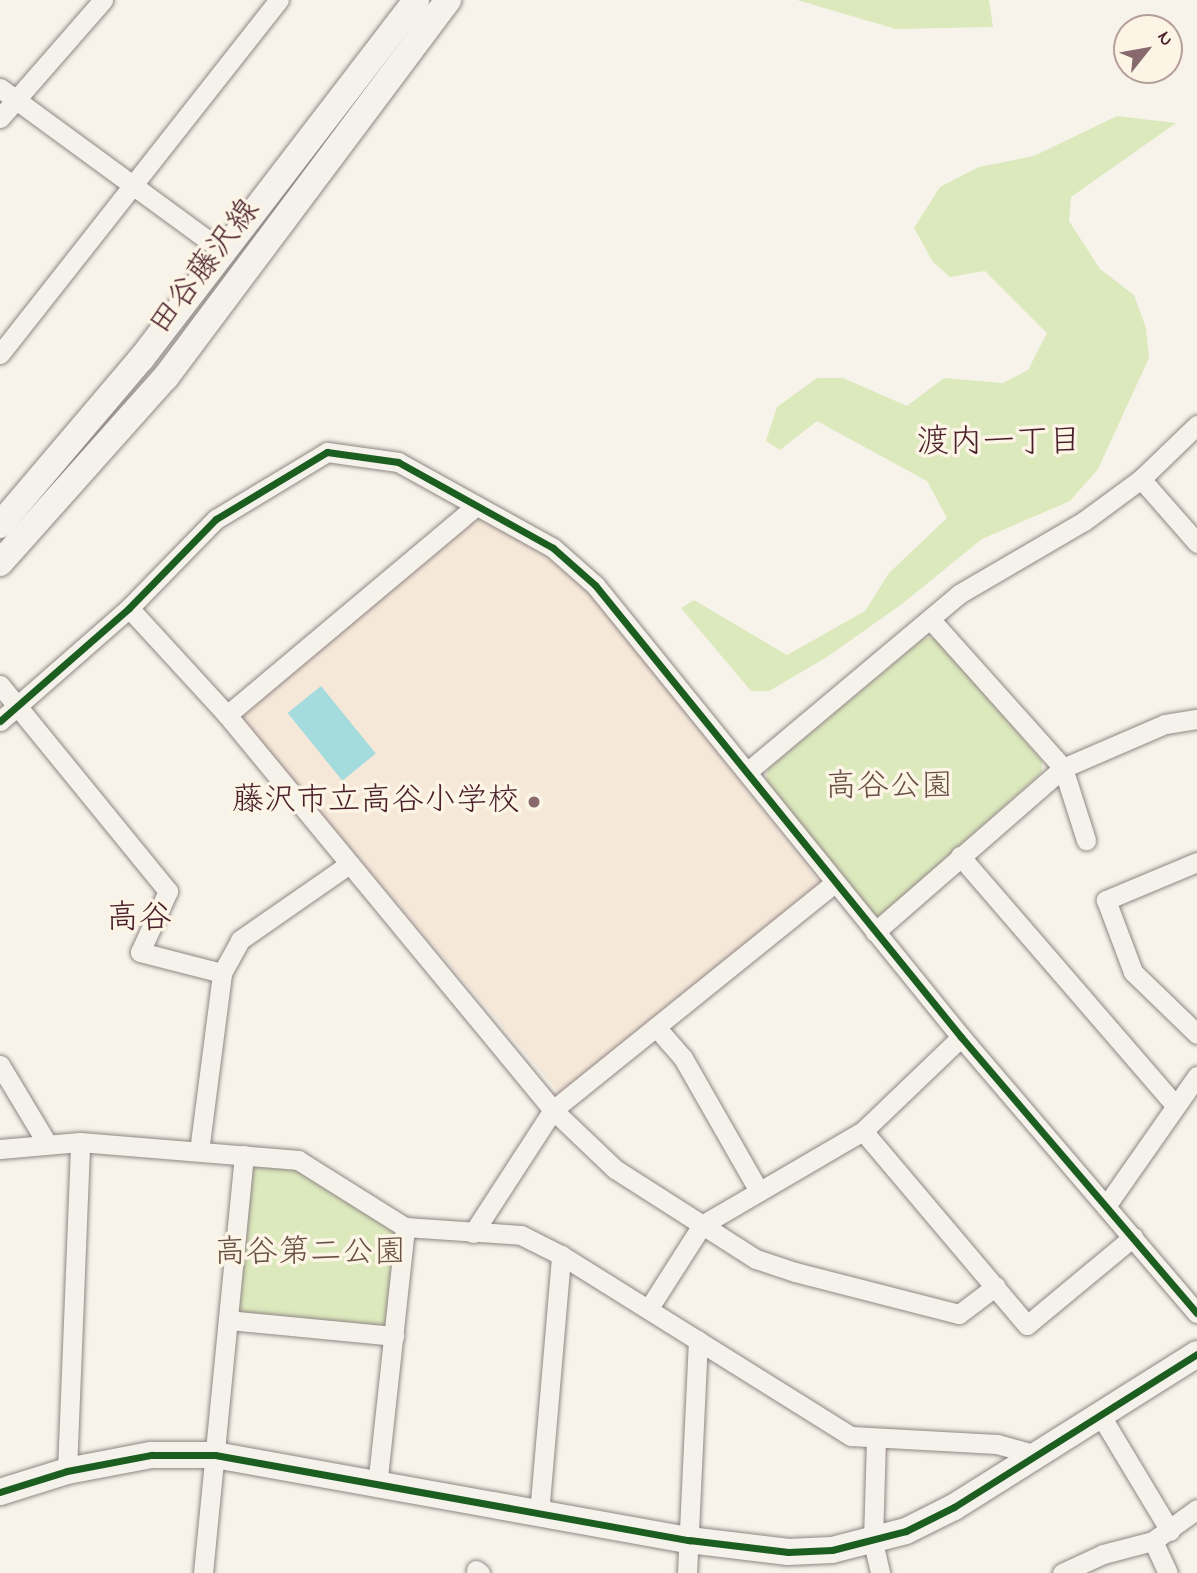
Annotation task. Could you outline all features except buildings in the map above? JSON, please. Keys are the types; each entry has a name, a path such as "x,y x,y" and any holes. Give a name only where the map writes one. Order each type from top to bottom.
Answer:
{"main road":[{"name":"田谷藤沢線","path":"0,525 141,359 221,250 416,0"},
{"name":"田谷藤沢線","path":"5,559 166,377 448,0"},
{"path":"0,1492 67,1471 151,1455 215,1455 689,1540 788,1552 873,1542 954,1507 1197,1354"}],"street":[{"path":"0,118 103,0"},
{"path":"0,354 279,0"},
{"path":"0,88 221,250"},
{"path":"747,772 960,594 1084,521 1141,480 1197,425"},
{"path":"0,721 129,608 216,519 327,452 398,462 553,548 595,584 961,1037 1197,1313"},
{"path":"1141,480 1197,543"},
{"path":"226,715 476,506"},
{"path":"129,608 226,715 553,1110 615,1169 769,1264 959,1314 996,1286"},
{"path":"929,619 1063,768 1086,840"},
{"path":"0,685 18,703 168,891 141,952 222,973"},
{"path":"875,932 1063,768 1165,724 1197,719"},
{"path":"960,856 1176,1106"},
{"path":"1197,862 1106,900 1133,972 1197,1034"},
{"path":"199,1151 222,973 240,940 348,865"},
{"path":"473,1233 553,1110 836,882"},
{"path":"656,1027 682,1058 759,1191"},
{"path":"649,1308 702,1225 863,1131 961,1037"},
{"path":"0,1065 47,1142"},
{"path":"1107,1206 1197,1076"},
{"path":"863,1131 1027,1325 1133,1237"},
{"path":"0,1149 47,1142 80,1142 298,1160 405,1227 521,1235 561,1255 649,1308 851,1436 997,1444 1037,1455"},
{"path":"67,1471 80,1142"},
{"path":"203,1573 244,1155"},
{"path":"377,1486 405,1227"},
{"path":"539,1514 561,1255"},
{"path":"228,1320 394,1336"},
{"path":"687,1573 698,1340"},
{"path":"1101,1416 1170,1531"},
{"path":"876,1438 873,1542 882,1573"},
{"path":"1062,1573 1103,1554 1153,1541 1197,1509"},
{"path":"1153,1541 1168,1573"}],"shaded area":[{"name":"藤沢市立高谷小学校","path":"480,519 544,555 590,593 821,884 562,1096 242,721 243,709 469,522"}],"green space":[{"path":"797,0 989,0 993,27 896,29"},
{"path":"1117,116 1176,123 1071,197 1069,221 1100,269 1134,295 1146,328 1149,358 1098,469 1070,501 982,539 902,604 827,657 769,691 751,691 681,608 694,600 787,655 865,611 889,573 947,518 927,481 817,421 780,450 766,441 777,407 817,378 843,378 907,406 944,378 1003,383 1028,370 1047,333 985,271 950,277 933,262 914,228 940,187 979,167 1034,156"},
{"name":"高谷公園","path":"924,638 936,638 1042,761 1042,772 883,915 871,916 766,779 768,769"},
{"name":"高谷第二公園","path":"251,1164 295,1169 396,1232 387,1326 237,1312"}],"water":[{"path":"321,686 376,754 342,781 288,713"}],"cycle path":[{"path":"0,721 129,608 216,519 327,452 398,462 553,548 595,585 961,1037 1197,1313"},
{"path":"0,1492 67,1471 151,1455 215,1455 689,1540 788,1552 832,1550 906,1531 954,1507 1197,1354"}],"place":[{"name":"藤沢市立高谷小学校","path":"534,802"}],"district":[{"name":"渡内一丁目","path":"999,444"},
{"name":"高谷","path":"139,920"}]}
